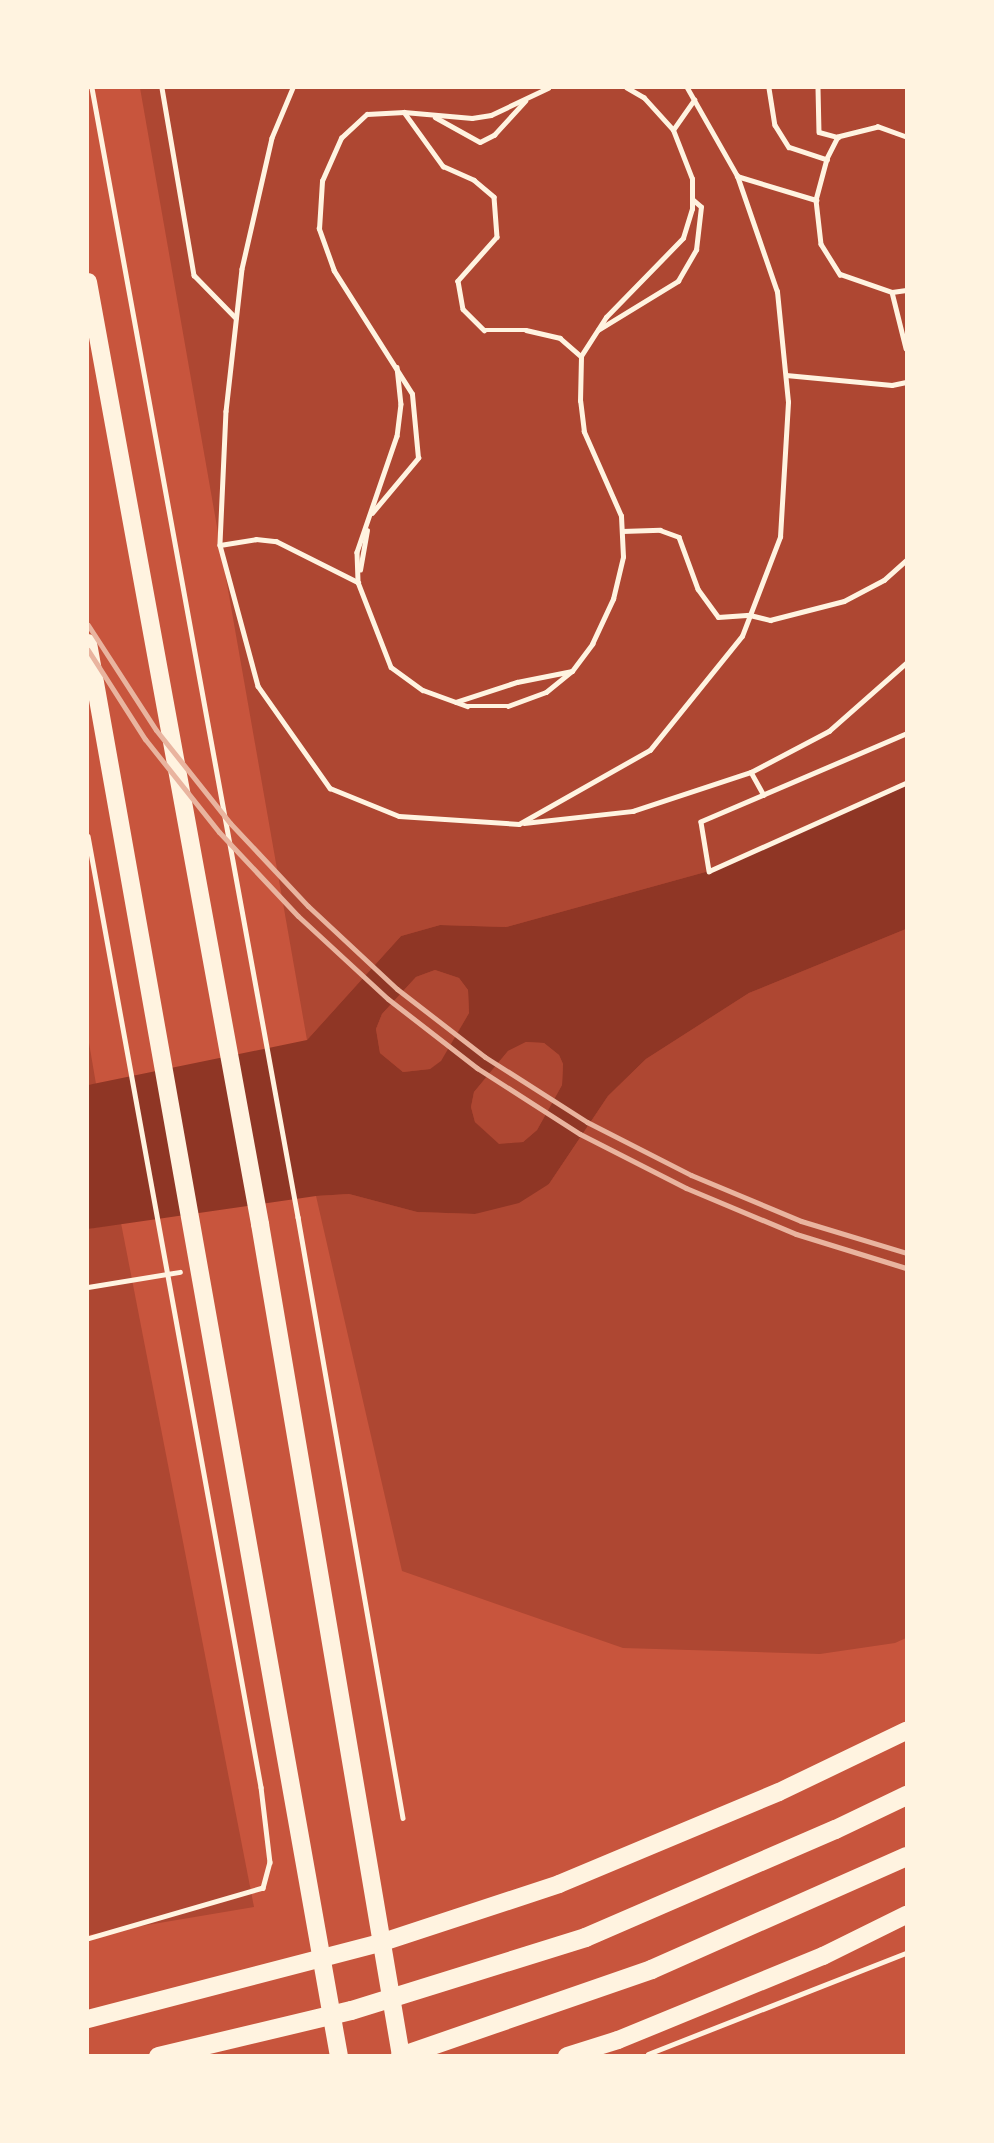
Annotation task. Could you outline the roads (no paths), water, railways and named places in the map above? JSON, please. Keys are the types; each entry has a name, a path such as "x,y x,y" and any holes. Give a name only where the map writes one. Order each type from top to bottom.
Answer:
{"highway":[{"path":"158,2056 351,2010 585,1937 835,1829 906,1795"},
{"path":"401,2056 651,1969 906,1856"}],"main road":[{"path":"88,282 260,1224 401,2056"},
{"path":"88,643 339,2056"},
{"path":"88,2019 383,1942 559,1884 779,1792 906,1731"},
{"path":"568,2056 618,2040 810,1961 906,1915"}],"railway":[{"path":"88,625 156,730 230,823 308,906 397,989 485,1057 587,1122 691,1175 801,1221 906,1253"},
{"path":"88,650 145,739 219,832 298,916 388,999 477,1068 580,1134 686,1188 796,1234 906,1268"}]}
